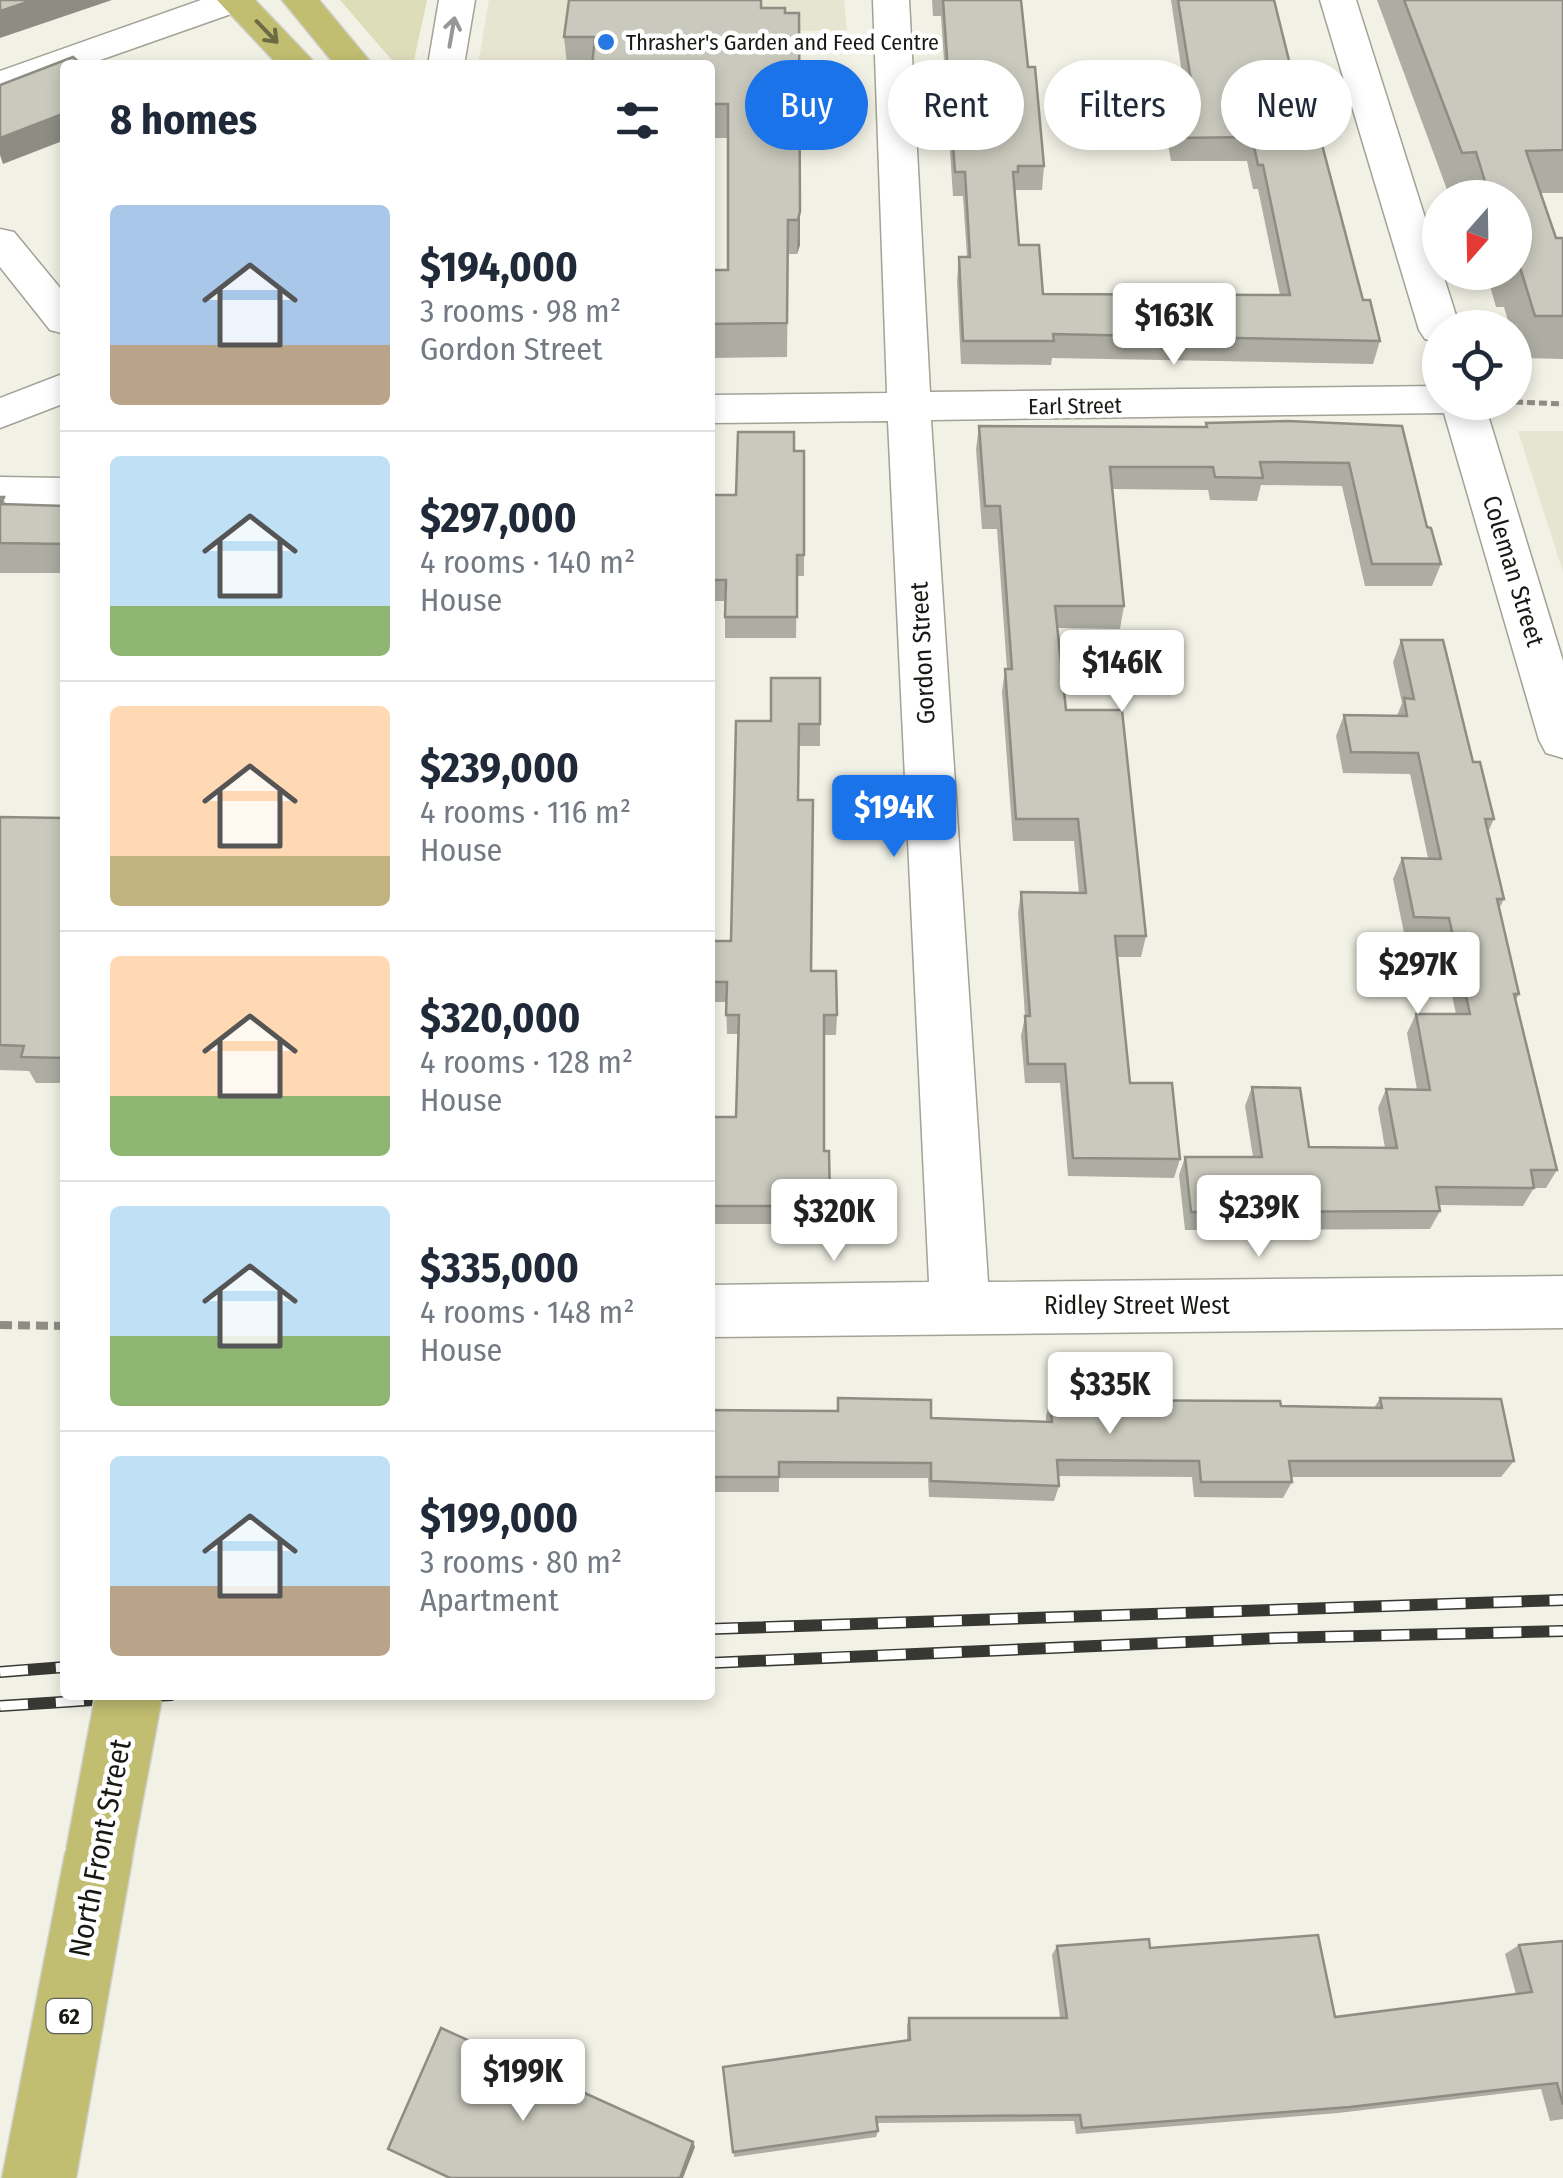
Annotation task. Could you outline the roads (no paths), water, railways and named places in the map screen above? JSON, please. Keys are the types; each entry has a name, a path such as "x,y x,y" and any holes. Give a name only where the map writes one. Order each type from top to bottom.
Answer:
{"main road":[{"path":"235,0 294,60"},
{"path":"300,0 351,60"},
{"name":"North Front Street","path":"39,2178 128,1700"}],"street":[{"path":"65,60 235,0"},
{"path":"447,60 457,0"},
{"name":"Gordon Street","path":"890,0 960,1306"},
{"path":"1338,0 1434,310"},
{"path":"0,83 60,62"},
{"path":"0,241 60,315"},
{"path":"0,414 60,390"},
{"name":"Earl Street","path":"715,409 1422,400"},
{"name":"Coleman Street","path":"1467,420 1563,740"},
{"path":"0,492 60,493"},
{"name":"Ridley Street West","path":"715,1311 1563,1302"}],"railway":[{"path":"715,1629 1563,1600"},
{"path":"715,1663 1277,1638 1563,1631"},
{"path":"0,1672 60,1667"},
{"path":"0,1706 93,1700"}],"place":[{"name":"Thrasher's Garden and Feed Centre","path":"606,42"}]}
